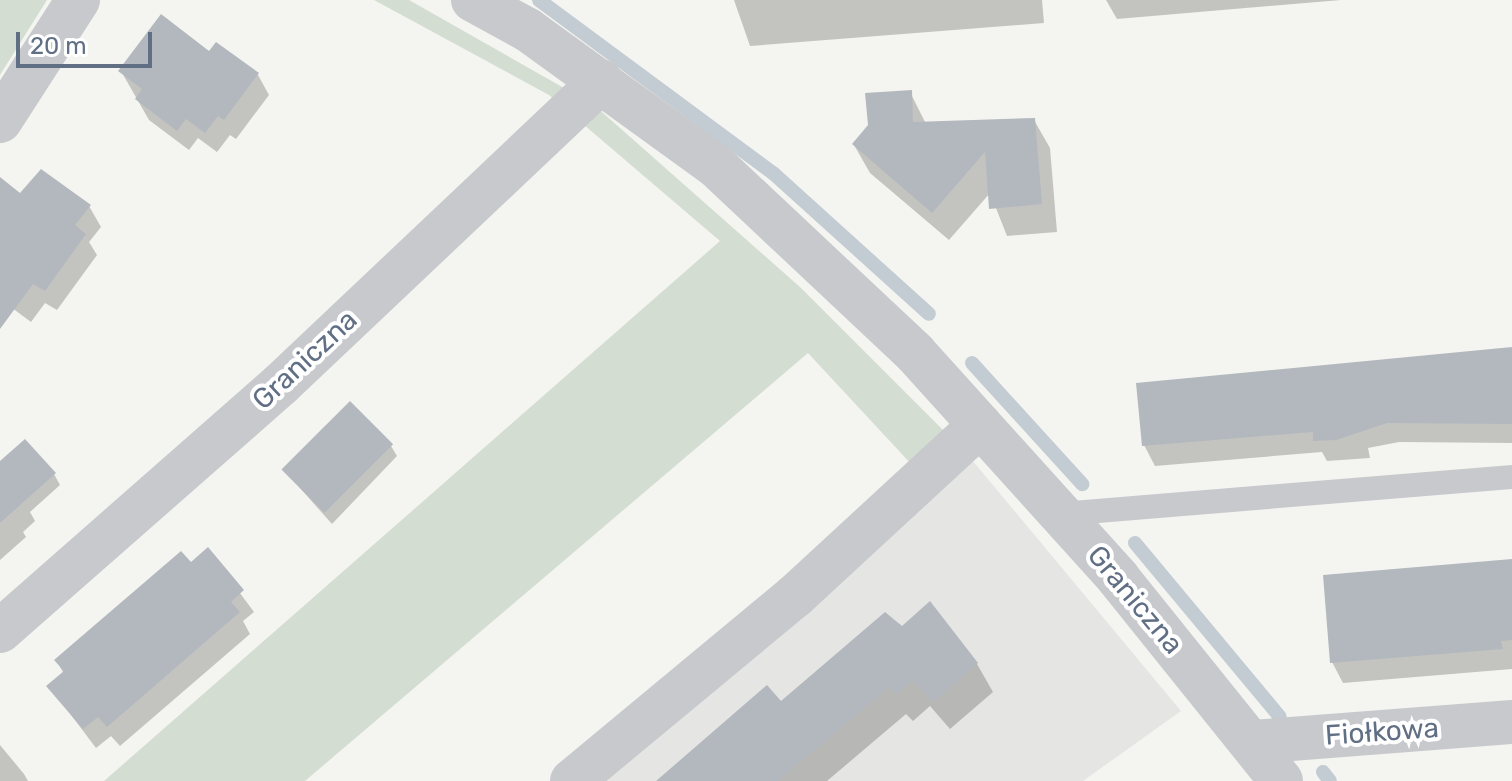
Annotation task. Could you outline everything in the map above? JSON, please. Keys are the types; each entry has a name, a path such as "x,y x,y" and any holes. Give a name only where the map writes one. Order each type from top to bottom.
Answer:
{"street":[{"path":"0,121 78,0"},
{"name":"Graniczna","path":"473,0 601,81 716,166 915,353 1061,514 1252,742 1281,781"},
{"name":"Graniczna","path":"0,631 280,385 601,81"},
{"path":"572,781 795,596 980,425"},
{"name":"Fiołkowa","path":"1252,742 1512,722"}],"lane":[{"path":"1061,514 1512,477"}],"shaded area":[{"path":"0,0 47,0 0,75"},
{"path":"374,0 409,0 594,105 800,287 967,454 913,466 808,353 305,781 104,781 720,241 549,95"},
{"path":"967,454 1181,711 1083,781 588,781"}],"building":[{"path":"161,14 209,51 216,42 259,73 224,120 218,116 205,133 186,119 177,131 135,99 142,89 118,71"},
{"path":"912,90 913,122 1035,118 1042,204 989,209 985,152 932,213 852,144 868,125 865,93"},
{"path":"41,169 91,205 75,225 86,234 45,291 33,284 0,329 0,177 20,193"},
{"path":"1512,347 1512,424 1387,423 1336,440 1313,441 1313,432 1142,446 1136,383"},
{"path":"350,401 393,444 325,513 281,470"},
{"path":"25,439 56,473 0,523 0,461"},
{"path":"208,547 244,590 231,602 240,612 107,727 98,717 83,729 46,686 64,671 54,660 181,551 191,562"},
{"path":"1512,559 1512,640 1501,641 1503,649 1330,663 1323,575"},
{"path":"930,601 978,663 933,702 913,680 896,694 889,687 778,781 656,781 767,685 781,701 885,612 902,626"}],"waterway":[{"path":"539,0 773,173 929,314"},
{"path":"972,363 1082,484"},
{"path":"1135,543 1280,717"},
{"path":"1323,772 1330,781"}]}
